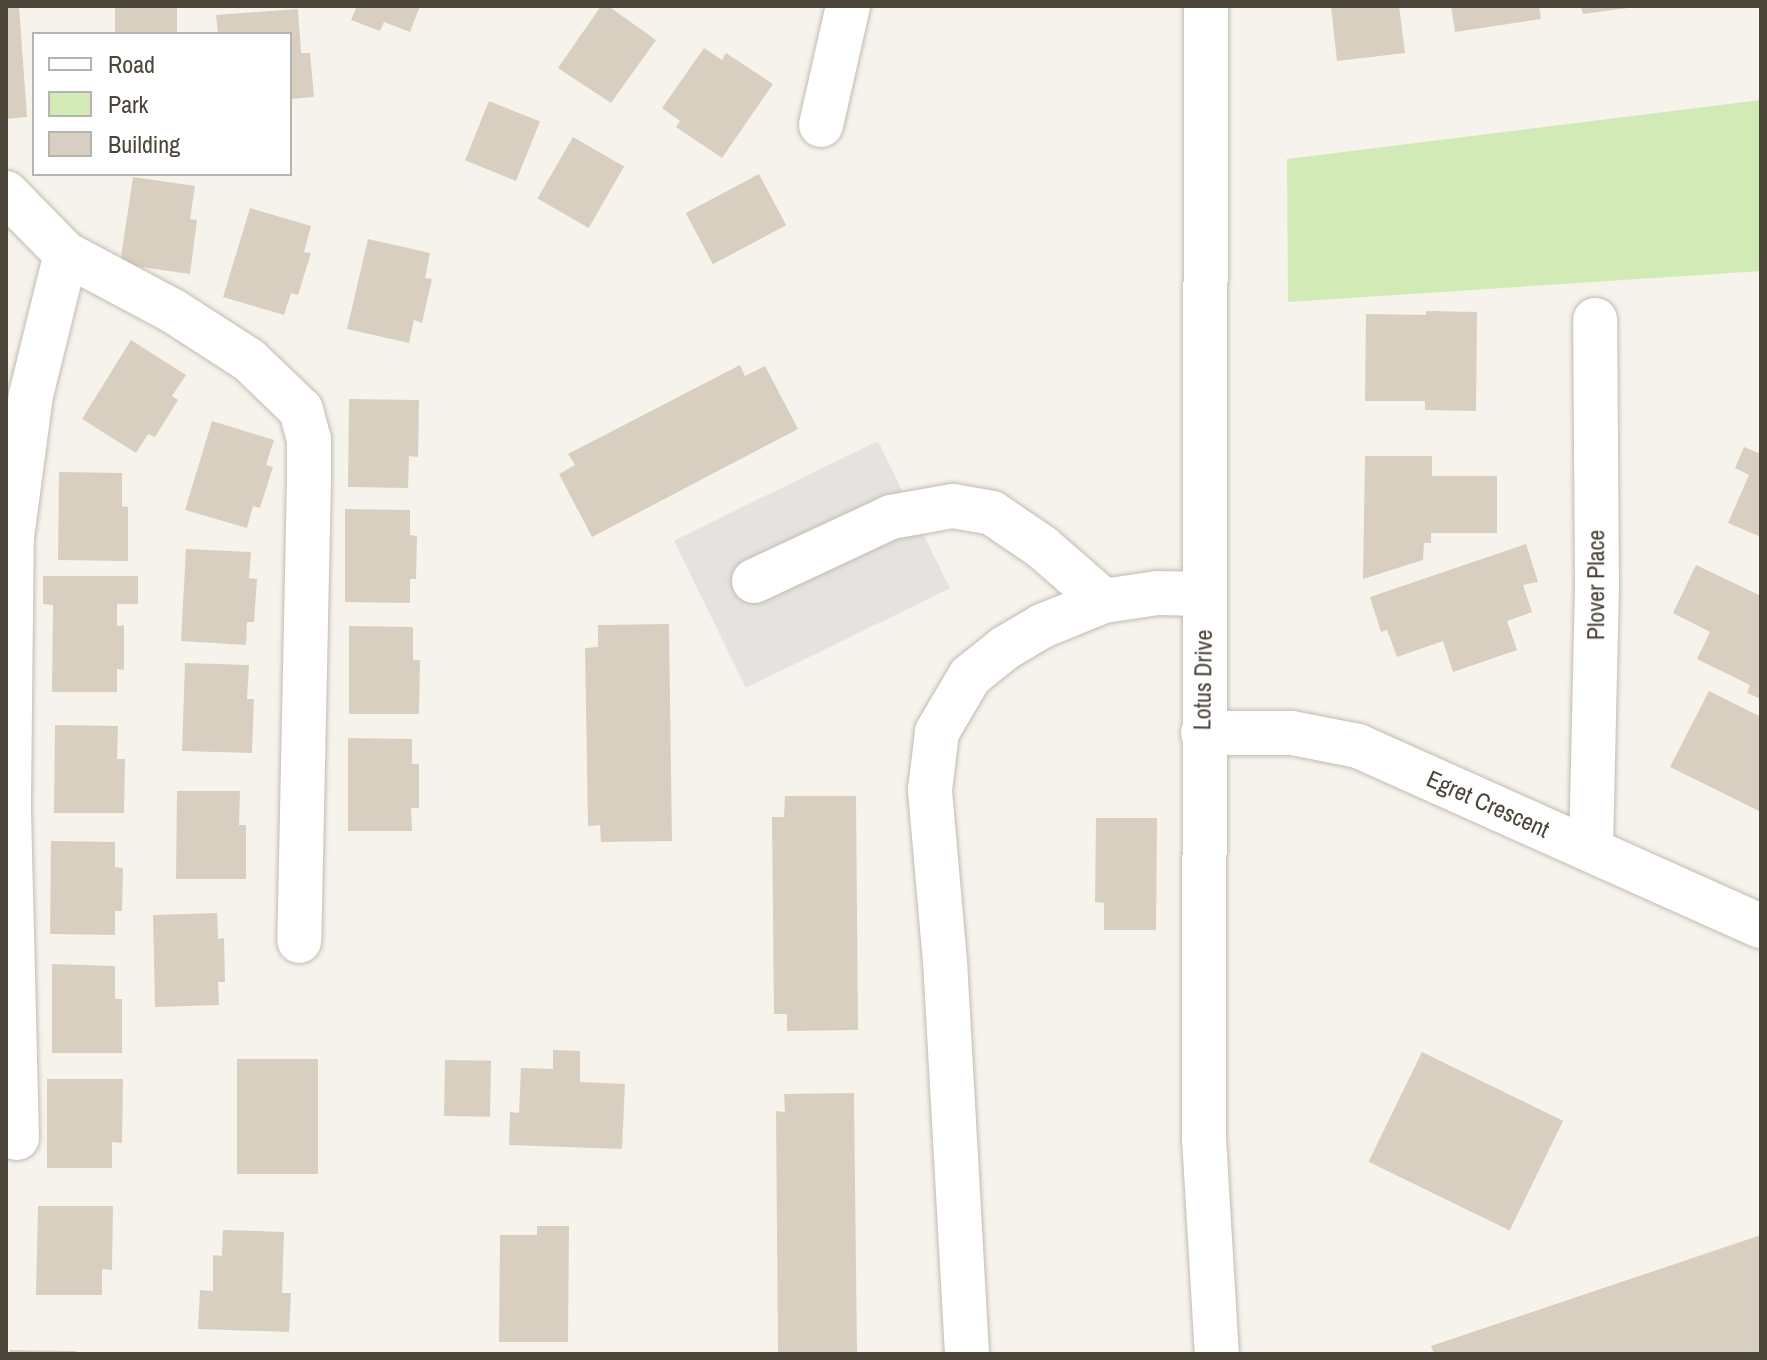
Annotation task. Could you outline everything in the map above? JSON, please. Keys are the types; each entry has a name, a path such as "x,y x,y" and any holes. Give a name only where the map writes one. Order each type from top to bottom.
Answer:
{"street":[{"path":"821,125 848,6"},
{"name":"Lotus Drive","path":"1206,6 1204,1138 1217,1354"},
{"path":"6,193 66,254 173,311 238,353 279,385 301,410 309,439 309,478 299,941"},
{"path":"17,1138 9,803 12,537 31,395 66,254"},
{"name":"Plover Place","path":"1591,850 1597,588 1595,320"},
{"path":"754,581 891,517 953,506 992,513 1042,547 1104,601"},
{"path":"967,1354 945,962 930,790 937,732 970,676 1005,648 1042,626 1104,601 1157,593 1204,594"},
{"name":"Egret Crescent","path":"1203,733 1292,733 1358,746 1761,926"}],"green space":[{"path":"1761,100 1761,271 1288,302 1287,159"}],"shaded area":[{"path":"878,441 950,588 746,688 674,541"}],"building":[{"path":"6,6 19,6 27,117 6,119"},
{"path":"115,6 177,6 177,32 115,32"},
{"path":"357,6 420,6 410,32 384,22 380,31 351,20"},
{"path":"601,6 608,6 656,40 611,103 558,68"},
{"path":"1331,6 1399,6 1405,53 1337,61"},
{"path":"1451,6 1539,6 1541,19 1455,32"},
{"path":"1581,6 1628,6 1628,8 1583,14"},
{"path":"298,9 301,53 310,53 314,97 292,99 292,32 218,32 216,15"},
{"path":"704,48 722,60 726,53 773,84 722,158 676,127 680,121 662,108"},
{"path":"489,101 540,122 516,181 465,160"},
{"path":"573,137 624,166 589,228 538,198"},
{"path":"759,174 786,225 713,264 686,213"},
{"path":"133,177 195,186 190,219 197,220 190,274 120,264"},
{"path":"250,208 311,226 304,252 311,253 298,295 291,293 284,315 223,297"},
{"path":"368,239 430,253 425,278 432,279 422,323 414,320 409,343 347,329"},
{"path":"1426,311 1477,312 1476,411 1425,410 1425,401 1365,401 1366,314 1426,315"},
{"path":"131,340 186,375 172,396 178,400 155,437 148,434 136,453 82,419"},
{"path":"740,365 745,376 765,366 798,429 592,537 559,474 575,465 568,454"},
{"path":"349,399 419,400 418,457 409,456 408,488 348,487"},
{"path":"212,421 274,440 266,465 273,467 260,508 253,506 247,528 185,510"},
{"path":"1744,447 1761,454 1761,537 1728,523 1749,475 1735,468"},
{"path":"1365,456 1432,456 1432,476 1497,476 1497,533 1431,533 1431,543 1424,543 1423,560 1363,579"},
{"path":"59,472 122,473 122,506 128,507 128,561 58,560"},
{"path":"345,509 410,510 410,535 417,536 416,579 410,579 410,603 345,602"},
{"path":"1526,544 1538,582 1523,585 1532,612 1507,621 1517,650 1453,672 1443,641 1397,657 1387,630 1381,632 1370,597"},
{"path":"186,549 251,552 249,578 257,579 254,622 247,622 246,645 181,641"},
{"path":"1696,565 1761,596 1761,699 1747,693 1750,685 1697,659 1710,632 1673,613"},
{"path":"43,576 138,576 138,604 117,604 117,626 124,625 124,670 117,669 117,692 52,692 53,605 43,604"},
{"path":"669,624 672,841 601,842 600,825 588,826 585,648 598,647 598,625"},
{"path":"349,626 413,627 413,660 420,660 419,714 349,714"},
{"path":"185,663 249,665 247,699 254,699 252,753 182,751"},
{"path":"1709,691 1761,717 1761,812 1670,767"},
{"path":"55,725 118,726 117,759 125,759 124,813 54,813"},
{"path":"348,738 412,739 412,764 419,764 419,808 411,808 412,831 348,831"},
{"path":"177,791 240,791 239,825 246,825 246,879 176,879"},
{"path":"785,796 856,796 858,1030 787,1031 787,1014 774,1014 772,817 784,817"},
{"path":"1096,818 1157,818 1156,930 1104,930 1104,903 1095,902"},
{"path":"51,841 115,842 115,867 123,868 122,911 115,911 115,935 50,934"},
{"path":"217,913 218,939 224,938 225,982 218,982 219,1005 155,1007 153,915"},
{"path":"52,964 115,966 115,999 122,999 122,1053 52,1053"},
{"path":"553,1050 580,1051 580,1082 625,1084 622,1149 509,1145 510,1112 519,1113 521,1068 553,1069"},
{"path":"1422,1052 1563,1121 1510,1230 1369,1162"},
{"path":"237,1059 318,1059 318,1174 237,1174"},
{"path":"445,1060 491,1061 490,1117 444,1116"},
{"path":"47,1079 123,1079 122,1143 112,1142 112,1168 47,1168"},
{"path":"854,1093 857,1354 778,1354 776,1111 785,1112 784,1094"},
{"path":"38,1206 113,1206 112,1270 102,1269 102,1295 36,1295"},
{"path":"537,1226 569,1226 568,1342 499,1342 500,1235 537,1235"},
{"path":"223,1230 284,1232 282,1293 291,1293 289,1332 198,1329 200,1290 213,1291 213,1255 222,1256"},
{"path":"1761,1235 1761,1354 1434,1354 1431,1346"},
{"path":"10,1350 76,1351 76,1354 10,1354"}]}
